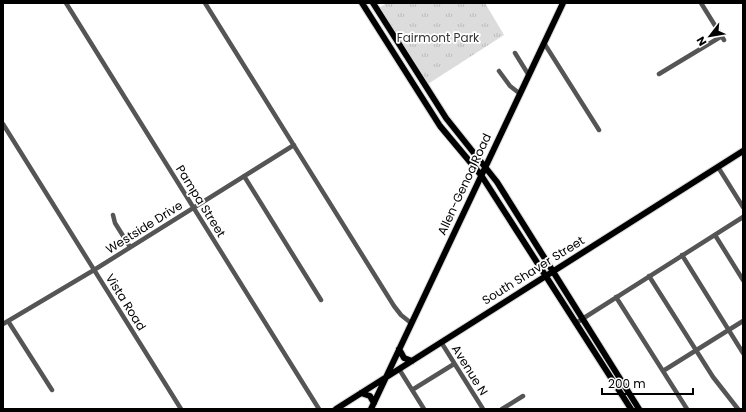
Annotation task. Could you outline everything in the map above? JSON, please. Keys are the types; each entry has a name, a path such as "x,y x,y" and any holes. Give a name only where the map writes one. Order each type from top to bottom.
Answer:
{"main road":[{"path":"362,3 446,134 481,176 546,275 630,409"},
{"name":"Allen-Genoa Road","path":"372,406 528,74 563,3"},
{"path":"366,9 374,4 457,132 485,167 515,210 639,409"},
{"path":"395,55 403,50"},
{"path":"446,134 452,135 457,132"},
{"name":"South Shaver Street","path":"336,409 743,151"},
{"path":"507,216 515,210"},
{"path":"562,301 566,300 573,304"},
{"path":"399,348 404,358 412,361"},
{"path":"601,363 608,359"},
{"path":"361,393 370,396 372,406"},
{"path":"626,402 632,398"}],"street":[{"name":"Pampa Street","path":"66,3 319,409"},
{"path":"205,3 394,306 401,315 411,323"},
{"path":"659,74 723,38 701,3"},
{"path":"544,43 599,130"},
{"path":"515,53 528,74"},
{"path":"499,71 510,86 519,93"},
{"name":"Vista Road","path":"3,124 181,409"},
{"name":"Westside Drive","path":"5,322 94,270 294,145"},
{"path":"718,167 743,207"},
{"path":"244,176 321,300"},
{"path":"113,215 115,223 130,247"},
{"path":"576,323 743,217"},
{"path":"715,234 743,280"},
{"path":"682,255 743,353"},
{"path":"649,276 712,377 738,409"},
{"path":"616,297 687,409"},
{"path":"662,371 743,321"},
{"path":"5,322 52,390"},
{"name":"Avenue N","path":"441,342 483,409"},
{"path":"412,390 454,364"},
{"path":"399,369 424,409"},
{"path":"502,409 522,396"}],"green space":[{"name":"Fairmont Park","path":"387,3 485,3 504,35 428,84 379,8"}]}
